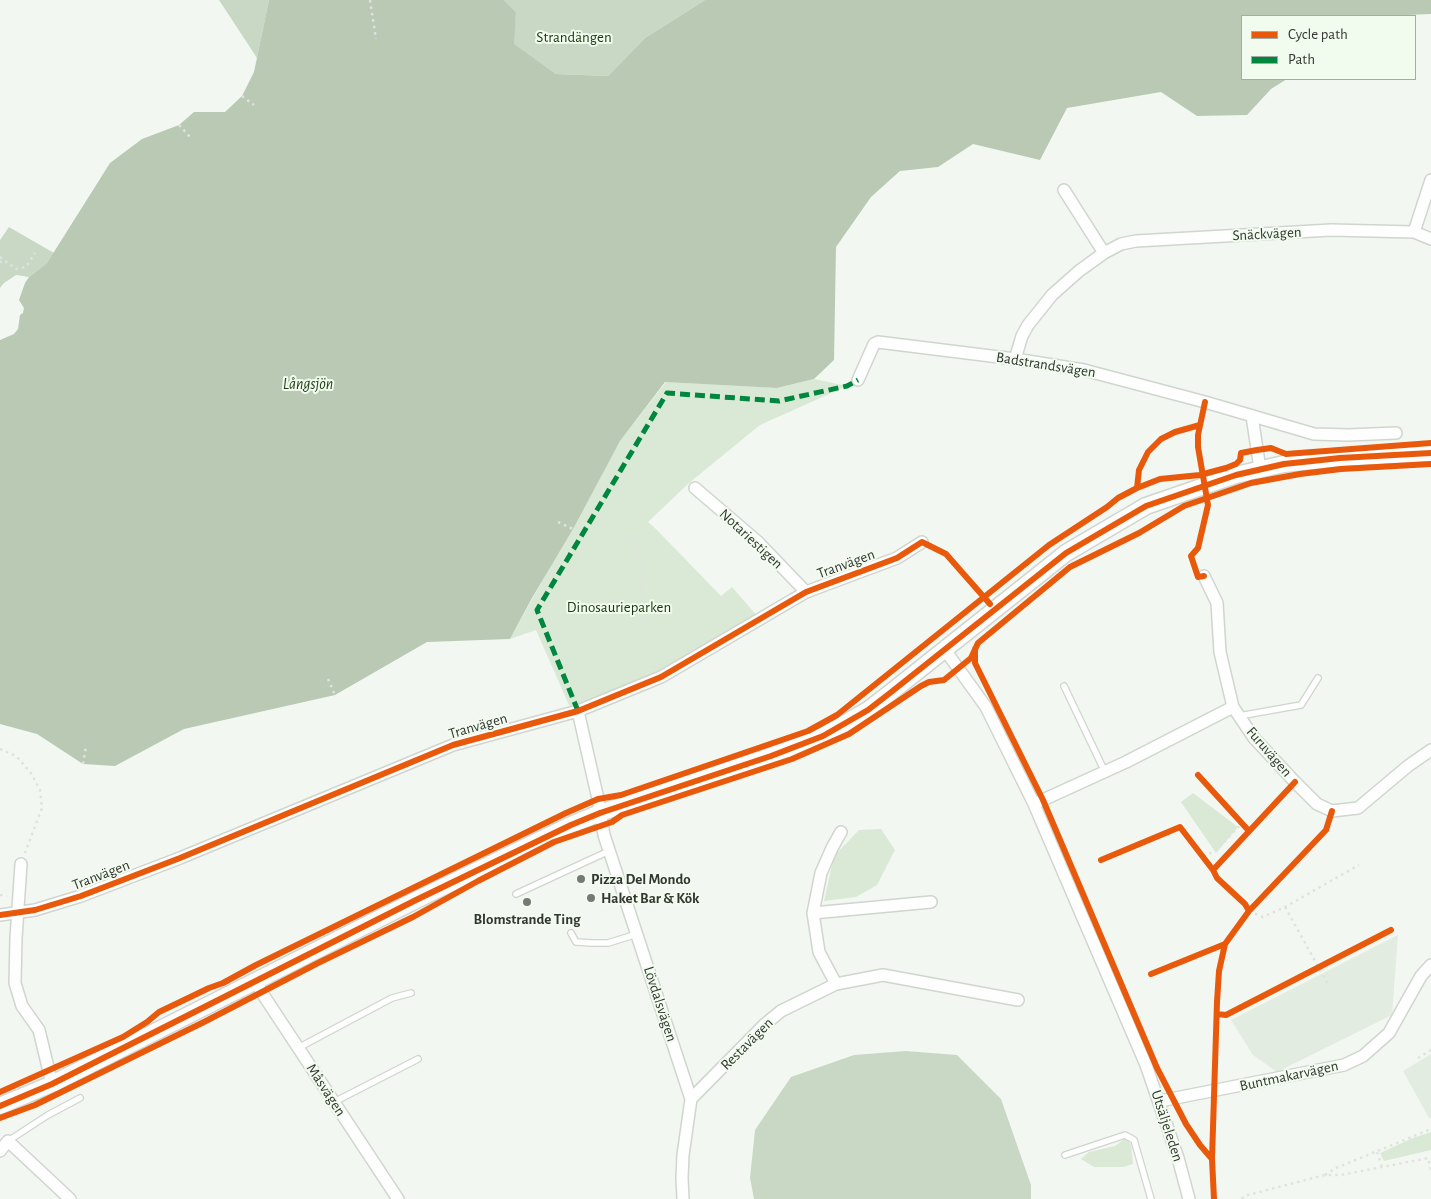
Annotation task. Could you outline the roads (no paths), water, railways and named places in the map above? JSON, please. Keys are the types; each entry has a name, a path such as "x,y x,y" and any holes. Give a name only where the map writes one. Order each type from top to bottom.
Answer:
{"street":[{"path":"1414,232 1431,180"},
{"path":"1064,190 1104,253"},
{"name":"Snäckvägen","path":"1015,359 1022,336 1037,312 1066,283 1104,253 1121,244 1136,241 1331,230 1414,232 1431,239"},
{"name":"Badstrandsvägen","path":"858,380 874,344 878,342 1015,359 1084,370 1314,434 1396,433"},
{"path":"1252,416 1260,469"},
{"path":"0,1106 52,1084 520,849 600,813 771,756 823,736 868,710 1066,553 1146,506 1236,475 1284,464 1340,458 1431,453"},
{"name":"Notariestigen","path":"695,488 758,542 806,592"},
{"name":"Tranvägen","path":"0,915 35,910 90,893 180,858 453,745 578,711 661,677 806,592 897,558 922,542"},
{"name":"Furuvägen","path":"1204,576 1217,603 1220,652 1236,711 1254,738 1317,804 1332,811 1358,808 1408,766 1431,750"},
{"name":"Utsäljeleden","path":"945,650 986,707 1034,804 1146,1065 1160,1101 1189,1199"},
{"path":"578,711 600,813"},
{"path":"1034,804 1203,724 1236,711"},
{"name":"Lövdalsvägen","path":"600,813 609,851 691,1099 683,1155 682,1178 684,1199"},
{"path":"836,984 818,952 814,913 822,873 841,832"},
{"path":"21,864 15,983 22,1006 39,1030 52,1084"},
{"path":"814,913 931,902"},
{"name":"Buntmakarvägen","path":"1160,1101 1344,1065 1363,1056 1389,1033 1421,976 1431,965"},
{"name":"Restavägen","path":"691,1099 764,1025 782,1012 836,984 882,975 1018,1000"},
{"name":"Måsvägen","path":"256,981 262,993 398,1199"},
{"path":"0,1151 8,1141 70,1199"}],"lane":[{"path":"1236,711 1301,705 1318,678"},
{"path":"1064,686 1105,772"},
{"path":"516,894 609,851"},
{"path":"571,933 576,942 592,943 608,943 637,934"},
{"path":"298,1048 392,998 411,993"},
{"path":"334,1102 418,1059"},
{"path":"8,1141 48,1114 80,1098"},
{"path":"1065,1156 1125,1135 1134,1140 1150,1199"}],"water":[{"name":"Långsjön","path":"269,0 504,0 516,12 514,44 556,74 608,76 645,38 705,0 1431,0 1431,14 1241,15 1241,80 1285,80 1271,89 1247,115 1197,116 1161,92 1067,108 1040,160 973,144 938,167 900,171 871,197 836,247 834,360 814,379 777,388 665,382 620,441 573,529 510,639 427,642 335,695 184,729 115,766 83,764 37,734 0,724 0,340 14,334 18,329 20,315 23,313 24,308 19,300 25,283 29,277 47,263 110,163 142,139 179,125 194,112 225,112 242,96 254,72"}],"place":[{"name":"Pizza Del Mondo","path":"581,879"},
{"name":"Haket Bar & Kök","path":"591,898"},
{"name":"Blomstrande Ting","path":"527,902"}],"park label":[{"name":"Strandängen","path":"574,37"},
{"name":"Dinosaurieparken","path":"619,607"}]}
